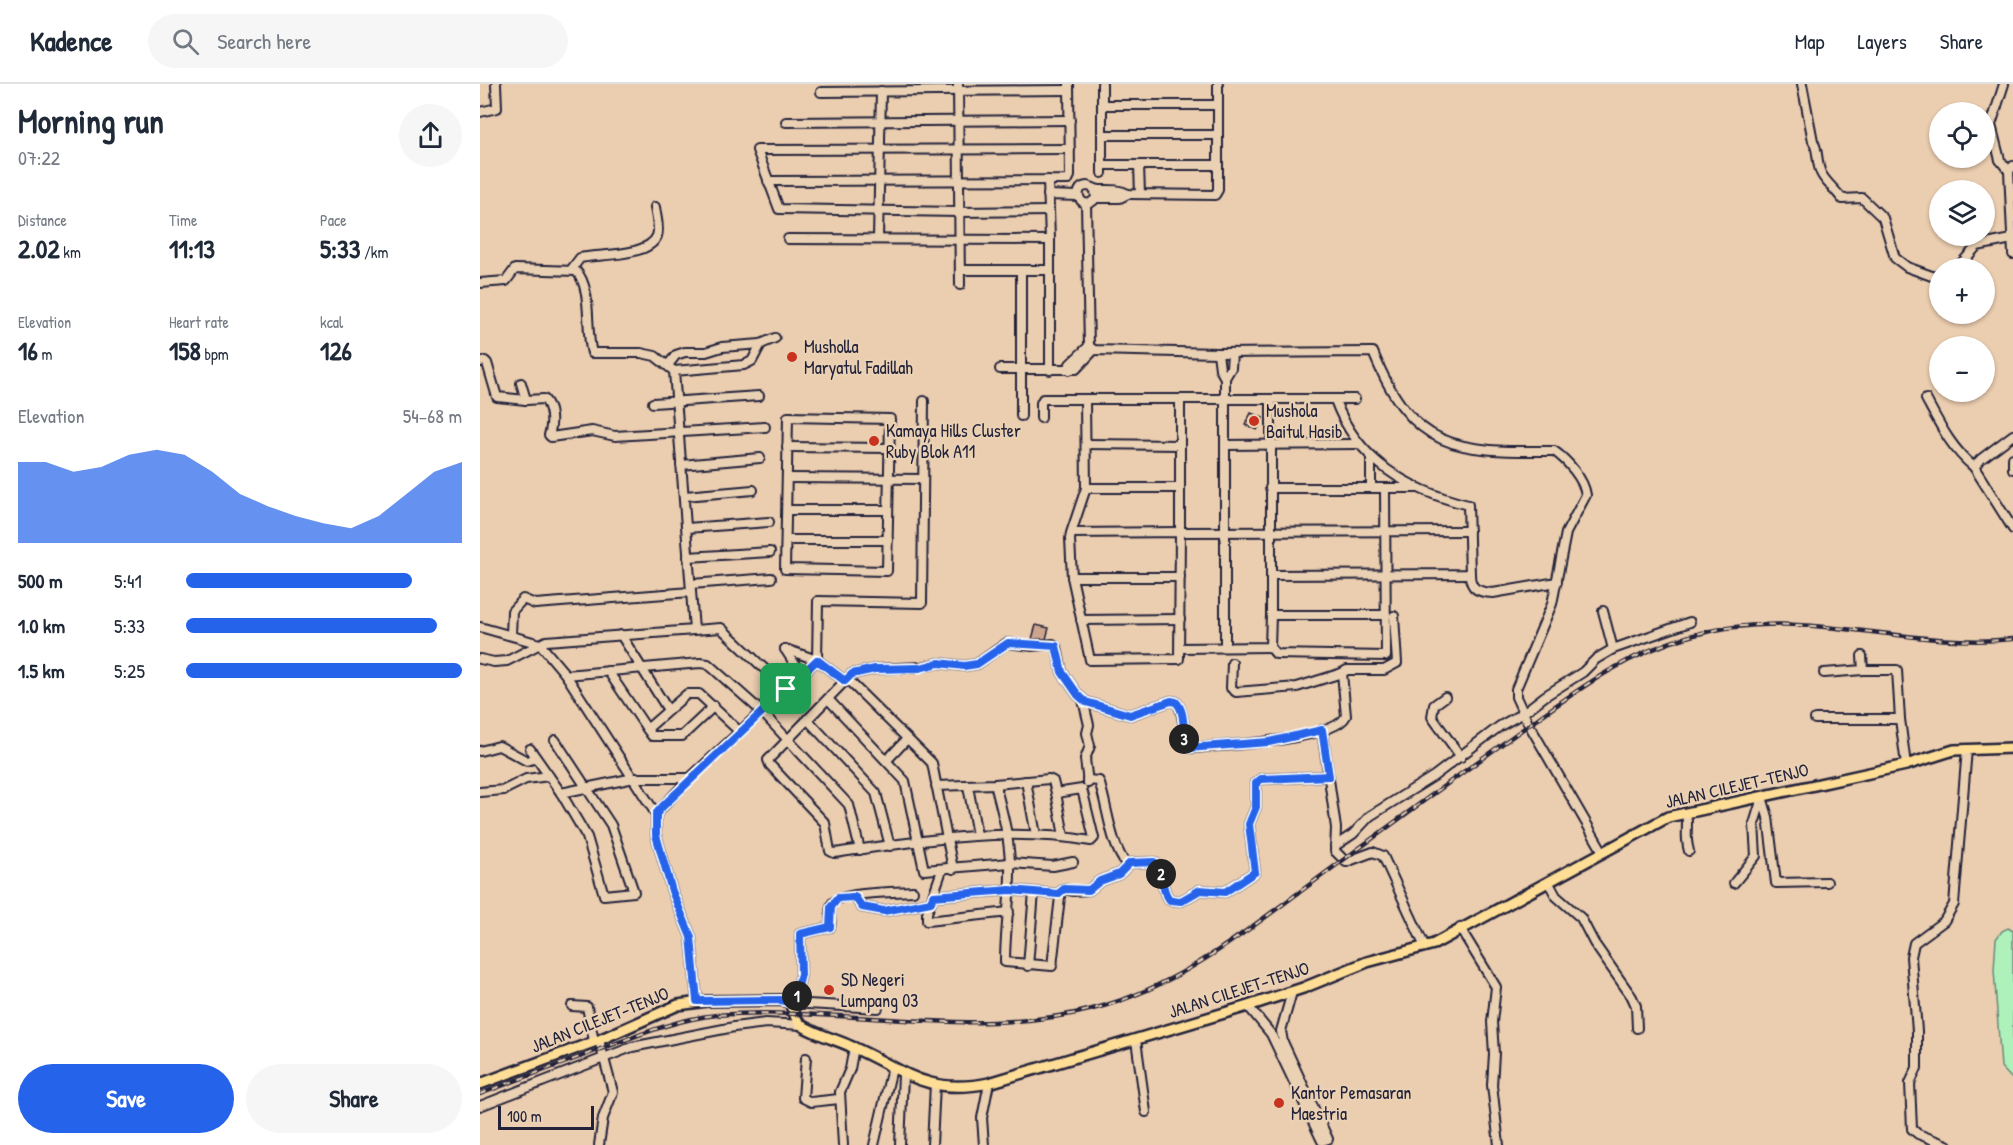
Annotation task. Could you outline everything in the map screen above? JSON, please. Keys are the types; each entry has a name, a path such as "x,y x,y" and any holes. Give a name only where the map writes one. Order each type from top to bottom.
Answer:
{"main road":[{"name":"JALAN CILEJET–TENJO","path":"803,1025 854,1047 903,1074 935,1084 964,1086 989,1083 1248,1006 1292,992 1367,962 1425,947 1549,883 1654,823 1686,813 1906,765 1948,751 2013,748"},
{"name":"JALAN CILEJET–TENJO","path":"481,1081 596,1040 667,1009 697,1001 781,1000 792,1003"},
{"path":"792,1003 798,1021 803,1025"}],"street":[{"path":"480,112 497,108 496,84"},
{"path":"1102,84 1102,169 1138,165 1218,165"},
{"path":"1078,196 1084,186 1090,186 1095,194 1120,198 1128,194 1215,195 1218,190 1218,84"},
{"path":"1802,84 1811,132 1817,147 1820,171 1825,179 1833,185 1842,199 1862,198 1879,212 1883,218 1892,253 1899,262 1929,274"},
{"path":"2004,84 1991,125 2000,160 2011,169 2013,254"},
{"path":"958,87 960,285"},
{"path":"768,181 1070,179 1069,87 958,87 820,92"},
{"path":"878,239 881,91"},
{"path":"1102,105 1218,105"},
{"path":"786,122 1070,120"},
{"path":"1102,135 1218,135"},
{"path":"1048,211 779,209 757,150 1070,149"},
{"path":"1138,165 1140,194"},
{"path":"1048,180 1050,370"},
{"path":"1086,204 1092,202 1095,194"},
{"path":"1048,195 1078,196"},
{"path":"1078,196 1086,204"},
{"path":"1000,369 1076,369 1092,348 1086,204"},
{"path":"572,270 580,258 637,251 652,242 657,231 655,207"},
{"path":"788,239 1050,240"},
{"path":"1966,258 1977,246 2012,239"},
{"path":"480,283 506,281 516,270 576,271 582,280 592,353 641,353 655,356 671,368 744,365 751,362 761,344"},
{"path":"960,270 1050,270"},
{"path":"1021,270 1021,416"},
{"path":"694,630 685,496 671,368 680,354 761,344 775,338"},
{"path":"1092,348 1218,353 1373,352 1383,378 1403,410 1421,428 1441,440 1468,449 1554,451 1562,457 1579,478 1586,495 1566,533 1557,582 1537,645 1516,690 1523,713 1603,852"},
{"path":"1225,378 1230,368 1232,352"},
{"path":"1218,353 1220,369 1225,378 1226,400 1225,647"},
{"path":"480,362 487,363 497,396 546,400 549,405 551,426 549,435 551,437 592,431 615,436 765,427"},
{"path":"521,383 526,400"},
{"path":"653,403 759,396"},
{"path":"1041,418 1043,399 1355,399"},
{"path":"1085,400 1086,488 1071,533 1072,577 1090,660 1177,660 1180,656 1180,399"},
{"path":"1271,399 1270,647 1275,654 1384,656 1390,616"},
{"path":"1926,399 1954,448 1974,467 2013,529"},
{"path":"1335,400 1348,430 1358,444 1371,457 1416,488"},
{"path":"656,814 690,778 817,660 818,602 922,603 924,401"},
{"path":"788,417 890,418 887,571 785,569 788,447 788,417"},
{"path":"1974,467 2013,435"},
{"path":"1086,444 1180,445"},
{"path":"1226,445 1358,444"},
{"path":"788,447 890,448"},
{"path":"1371,457 1371,488"},
{"path":"2013,458 2013,469"},
{"path":"681,465 760,459"},
{"path":"787,478 923,479"},
{"path":"1086,488 1179,488"},
{"path":"1270,488 1416,488 1468,504 1470,583 1474,588 1493,593 1557,582"},
{"path":"1232,663 1231,688 1236,692 1297,687 1347,670 1384,670 1397,663 1386,575 1385,488"},
{"path":"685,496 753,490"},
{"path":"787,510 888,510"},
{"path":"687,528 769,522"},
{"path":"1071,533 1469,531"},
{"path":"786,540 888,540"},
{"path":"688,557 770,552"},
{"path":"1271,575 1470,574"},
{"path":"1072,577 1180,577"},
{"path":"511,635 512,610 523,599 535,604 771,578"},
{"path":"1603,611 1614,649"},
{"path":"1271,615 1390,616"},
{"path":"1081,620 1180,619"},
{"path":"1335,846 1358,830 1366,819 1461,757 1500,726 1583,672 1596,658 1614,649 1690,622"},
{"path":"480,627 540,644 566,675 656,814 656,835 669,879 691,937 697,1001"},
{"path":"480,659 494,662 507,661 546,641 721,628 786,689"},
{"path":"621,635 668,710"},
{"path":"1008,643 1032,646 1053,644 1062,672 1083,700 1089,724 1087,733 1090,746 1085,759 1087,780 1083,791 1094,838 1091,841 1065,836 1007,833 948,837 834,853 830,851 825,823 770,765 768,760 846,680 852,674 875,669 920,668 939,663 964,666 977,664 1008,643"},
{"path":"1180,648 1270,647"},
{"path":"801,674 785,649 817,660 846,680 932,762 953,869"},
{"path":"1863,656 1863,670"},
{"path":"566,675 705,663 761,711 849,805 860,850"},
{"path":"608,670 651,735 682,736 714,706"},
{"path":"1824,673 1897,670 1906,765"},
{"path":"1083,700 1130,715 1171,701 1176,702 1182,709 1186,746 1190,748 1269,742 1322,730 1345,718 1342,673"},
{"path":"647,729 691,693 699,694 740,732"},
{"path":"1445,696 1434,705 1432,717 1461,757"},
{"path":"828,699 905,781 922,868 927,871 1010,863 1053,866 1073,862"},
{"path":"1815,719 1900,718"},
{"path":"807,719 876,793 890,846"},
{"path":"1322,730 1336,828 1336,853 1346,862 1373,852 1383,856 1425,947"},
{"path":"887,760 907,739"},
{"path":"530,749 561,793 587,837 604,895 634,892 613,829 555,740"},
{"path":"480,750 499,746 526,760 536,758"},
{"path":"1947,1145 1918,1134 1912,1129 1910,1088 1917,1068 1917,1030 1911,957 1914,943 1944,921 1954,904 1967,749"},
{"path":"480,792 504,790 526,779 549,776"},
{"path":"855,897 862,907 884,911 932,899 1010,890 1058,894 1064,889 1078,891 1093,888 1100,881 1119,874 1127,865 1134,862 1156,862 1165,896 1173,902 1186,899 1200,890 1225,892 1255,872 1249,824 1256,807 1256,783 1261,779 1329,776"},
{"path":"561,793 634,778 690,778"},
{"path":"936,786 968,786 1051,779 1065,836"},
{"path":"1087,780 1099,781 1114,841 1121,858 1127,865"},
{"path":"1026,781 1036,835"},
{"path":"995,784 1007,833 1010,863 1005,962 1028,966 1053,965 1060,897 1058,894"},
{"path":"968,786 977,835"},
{"path":"1056,793 1080,788 1083,791"},
{"path":"1734,883 1756,856 1754,824 1762,796"},
{"path":"1762,796 1777,884 1827,882"},
{"path":"1686,813 1688,823 1685,835 1689,851"},
{"path":"1756,856 1773,856"},
{"path":"942,870 926,920 930,922 1009,912"},
{"path":"1549,883 1556,896 1581,918 1594,943 1632,997 1636,1006 1637,1028"},
{"path":"878,1008 792,1003 801,974 800,934 828,929 831,924 830,911 834,901 838,898 855,897 867,893 913,891"},
{"path":"1028,966 1034,892"},
{"path":"1460,928 1496,987 1492,1022 1494,1054 1492,1085 1499,1145"},
{"path":"1292,992 1281,1031 1283,1042 1314,1118"},
{"path":"572,1006 588,1007 596,1040 605,1057 614,1092 603,1118 599,1145"},
{"path":"1248,1006 1271,1034 1325,1140"},
{"path":"480,1106 642,1044 766,1023 803,1025"},
{"path":"1271,1034 1281,1031"},
{"path":"1136,1040 1146,1112"},
{"path":"843,1145 839,1099 854,1047"},
{"path":"806,1058 803,1098 811,1102 839,1099"},
{"path":"874,1145 892,1068"},
{"path":"900,1145 903,1074"},
{"path":"984,1145 982,1118 989,1083"},
{"path":"932,1145 935,1084"}],"green space":[{"path":"2008,928 2013,931 2013,1080 2001,1067 1994,970 1996,939 2002,931"}],"building":[{"name":"Mushola Baitul Hasib","path":"1251,413 1263,418 1257,430 1245,425"},
{"path":"1036,625 1049,628 1046,639 1032,639"}],"railway":[{"path":"480,1094 642,1034 702,1017 766,1013 918,1021 1019,1021 1068,1014 1116,1002 1166,981 1213,954 1587,684 1646,652 1690,636 1731,627 1771,625 1812,626 1932,639 1972,641 2013,639"}],"place":[{"name":"Musholla Maryatul Fadillah","path":"792,357"},
{"name":"Mushola Baitul Hasib","path":"1254,421"},
{"name":"Kamaya Hills Cluster Ruby Blok A11","path":"874,441"},
{"name":"SD Negeri Lumpang 03","path":"829,990"},
{"name":"Kantor Pemasaran Maestria","path":"1279,1103"}],"route":[{"path":"1008,643 1032,646 1053,644 1056,646 1062,672 1069,684 1086,702 1130,715 1171,701 1176,702 1182,709 1182,729 1188,748 1269,742 1322,730 1329,776 1261,779 1256,783 1256,807 1249,824 1255,872 1225,892 1200,890 1186,899 1173,902 1165,896 1159,866 1156,862 1134,862 1127,865 1119,874 1100,881 1089,890 1064,889 1058,894 1010,890 933,896 931,902 884,911 866,909 858,904 855,897 846,896 838,898 832,904 831,924 828,929 800,934 801,974 794,1004 781,1000 697,1001 691,937 672,891 656,835 656,814 690,778 786,689 817,660 845,681 852,674 875,669 920,668 939,663 964,666 977,664 1008,643"}]}
